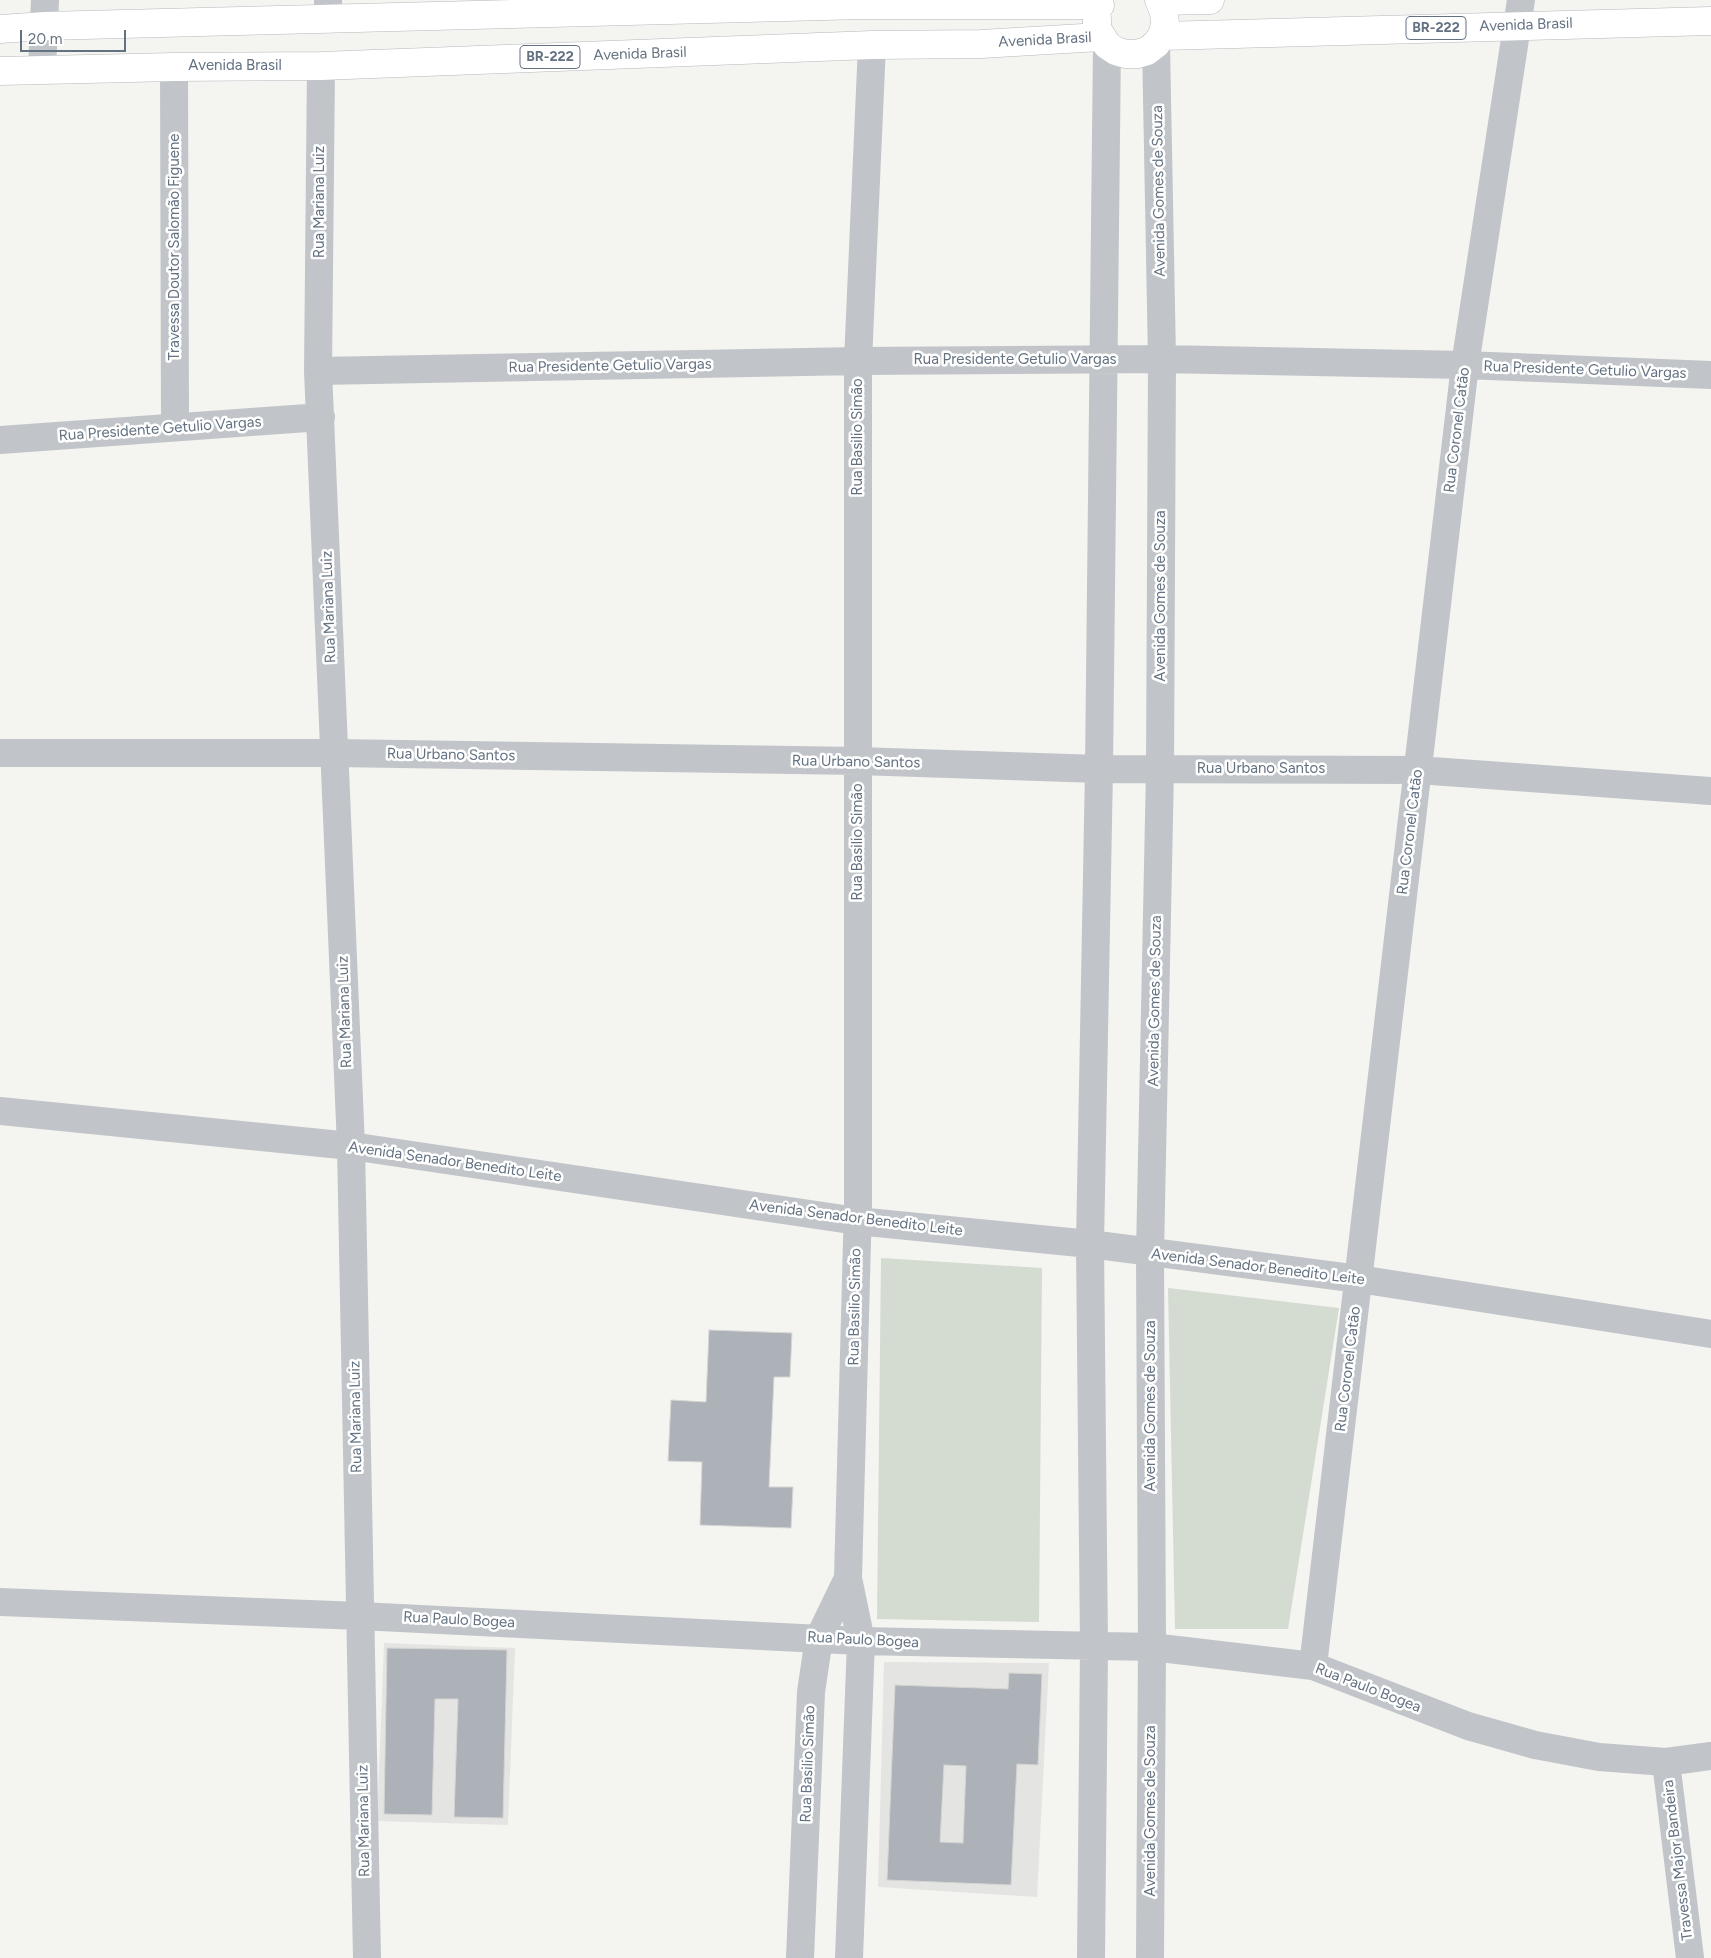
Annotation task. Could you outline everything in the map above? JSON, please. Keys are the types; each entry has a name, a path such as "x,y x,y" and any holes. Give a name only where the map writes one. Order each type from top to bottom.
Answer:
{"main road":[{"path":"1159,40 1165,24 1164,12 1159,1 1210,0"},
{"name":"Avenida Brasil","path":"0,29 45,13 1102,2 1096,21 1104,41 1116,51 1126,54 1137,54 1147,51 1159,40 1519,12 1711,21"},
{"name":"Avenida Brasil","path":"0,71 321,66 872,45 1104,41"}],"street":[{"name":"Rua Coronel Catão","path":"1313,1666 1465,365 1519,12"},
{"path":"42,70 45,13"},
{"name":"Avenida Gomes de Souza","path":"1150,1958 1152,1647 1150,1253 1160,769 1162,359 1159,40"},
{"path":"1091,1958 1094,1647 1090,1244 1104,360 1104,41"},
{"name":"Rua Basilio Simão","path":"849,1958 861,1641 848,1578 857,1221 858,361 872,45"},
{"name":"Rua Mariana Luiz","path":"321,66 318,371 351,1146 366,1958"},
{"name":"Travessa Doutor Salomão Figuene","path":"174,67 176,428"},
{"name":"Rua Presidente Getulio Vargas","path":"318,371 858,361 1162,359 1465,365 1711,375"},
{"name":"Rua Presidente Getulio Vargas","path":"0,440 321,417"},
{"name":"Rua Urbano Santos","path":"0,754 335,753 858,761 1099,769 1418,770 1711,791"},
{"name":"Avenida Senador Benedito Leite","path":"0,1111 351,1146 857,1221 1090,1244 1359,1279 1711,1334"},
{"name":"Rua Basilio Simão","path":"800,1958 811,1692 819,1638 848,1578"},
{"name":"Rua Paulo Bogea","path":"0,1602 360,1616 861,1641 1152,1647 1313,1666 1468,1726 1535,1745 1599,1757 1666,1762 1711,1756"},
{"name":"Travessa Major Bandeira","path":"1666,1762 1690,1958"}],"shaded area":[{"path":"881,1258 1042,1268 1039,1622 877,1619"},
{"path":"1168,1288 1339,1308 1288,1629 1175,1629"},
{"path":"384,1643 515,1648 508,1825 377,1821"},
{"path":"884,1662 1049,1663 1037,1897 878,1887"}],"building":[{"path":"709,1330 792,1333 790,1377 774,1377 769,1487 793,1487 791,1528 700,1525 702,1462 668,1461 671,1400 706,1402"},
{"path":"387,1648 507,1650 503,1818 454,1817 458,1699 435,1699 432,1815 384,1814"},
{"path":"1009,1673 1042,1674 1038,1765 1017,1764 1011,1885 887,1880 895,1685 1008,1689","holes":["944,1765 966,1766 963,1843 940,1842"]}]}
